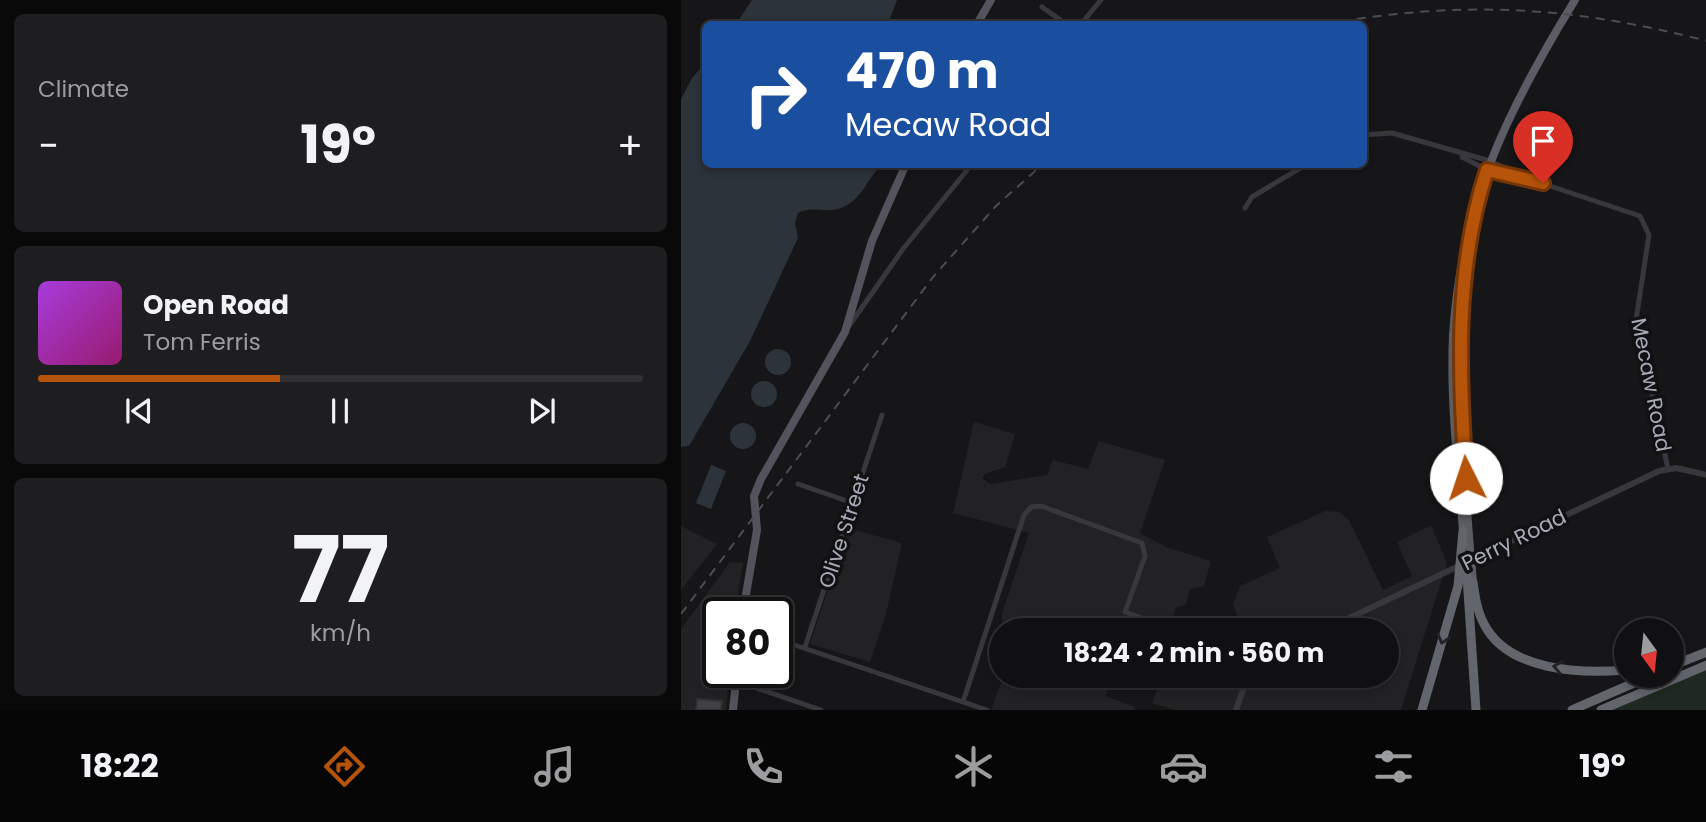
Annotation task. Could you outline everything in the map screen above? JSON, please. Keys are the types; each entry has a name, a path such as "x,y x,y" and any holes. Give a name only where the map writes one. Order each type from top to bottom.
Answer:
{"highway":[{"path":"1466,555 1453,345 1461,267 1488,165 1513,105 1574,0"},
{"path":"1474,217 1462,300 1459,357 1466,570 1478,710"},
{"path":"1466,570 1473,582 1485,627 1496,640 1515,654 1561,668 1614,670"},
{"path":"1422,710 1466,570"},
{"path":"1473,582 1478,710"},
{"path":"1684,660 1706,652"},
{"path":"1601,710 1706,665"},
{"path":"1572,710 1622,688"}],"main road":[{"path":"979,21 991,0"},
{"path":"746,597 757,530 754,496 761,478 845,332 872,241 904,168"},
{"path":"733,710 736,688"}],"street":[{"path":"1084,21 1101,0"},
{"path":"1042,7 1062,21"},
{"name":"Mecaw Road","path":"1367,135 1391,133 1633,211 1640,216 1649,235 1636,320 1668,468"},
{"path":"845,332 873,289 969,168"},
{"path":"1245,208 1252,197 1300,168"},
{"name":"Olive Street","path":"805,647 882,415"},
{"path":"1668,468 1706,475"},
{"name":"Perry Road","path":"1349,618 1668,468"},
{"path":"798,484 853,503"},
{"path":"990,618 1024,515 1031,507 1041,506 1142,543 1145,556 1125,612 1142,618"},
{"path":"963,702 989,622"},
{"path":"793,644 987,710"},
{"path":"765,688 821,710"},
{"path":"1236,710 1244,688"}],"shaded area":[{"path":"752,0 897,0 889,21 738,21"},
{"path":"702,66 702,168 878,168 861,193 849,204 832,210 798,213 795,223 798,238 750,341 689,446 681,447 681,99 692,78"},
{"path":"778,349 787,353 791,362 787,371 778,375 769,371 765,362 769,353"},
{"path":"764,381 773,385 777,394 773,403 764,407 755,403 751,394 755,385"},
{"path":"974,422 1015,434 1005,467 985,474 982,478 990,484 1047,475 1053,460 1088,469 1099,441 1165,460 1140,533 1166,547 1211,561 1204,586 1190,589 1186,604 1176,608 1172,618 1002,618 1029,533 953,513"},
{"path":"743,423 752,427 756,436 752,445 743,449 734,445 730,436 734,427"},
{"path":"711,465 726,471 711,509 696,503"},
{"path":"1325,511 1339,512 1349,520 1383,590 1412,576 1397,542 1431,525 1447,563 1401,710 1175,710 1152,703 1158,688 1399,688 1399,618 1238,618 1233,605 1240,586 1280,568 1267,537"},
{"path":"681,526 717,544 681,590"},
{"path":"848,528 902,543 886,614 870,662 810,644"},
{"path":"730,562 743,563 737,597 704,597"},
{"path":"702,600 702,688 728,688 726,710 681,710 681,629"},
{"path":"1706,669 1706,710 1613,710 1663,688 1684,688 1684,679"},
{"path":"999,688 1108,688 1105,696 1135,707 1134,710 991,710"}],"building":[{"path":"697,699 722,701 721,710 696,710"}],"railway":[{"path":"1344,21 1424,12 1517,10 1609,20 1707,41"},
{"path":"681,614 933,277 996,206 1039,168"}],"route":[{"path":"1466,478 1460,341 1462,300 1474,217 1487,170 1543,183"}]}
